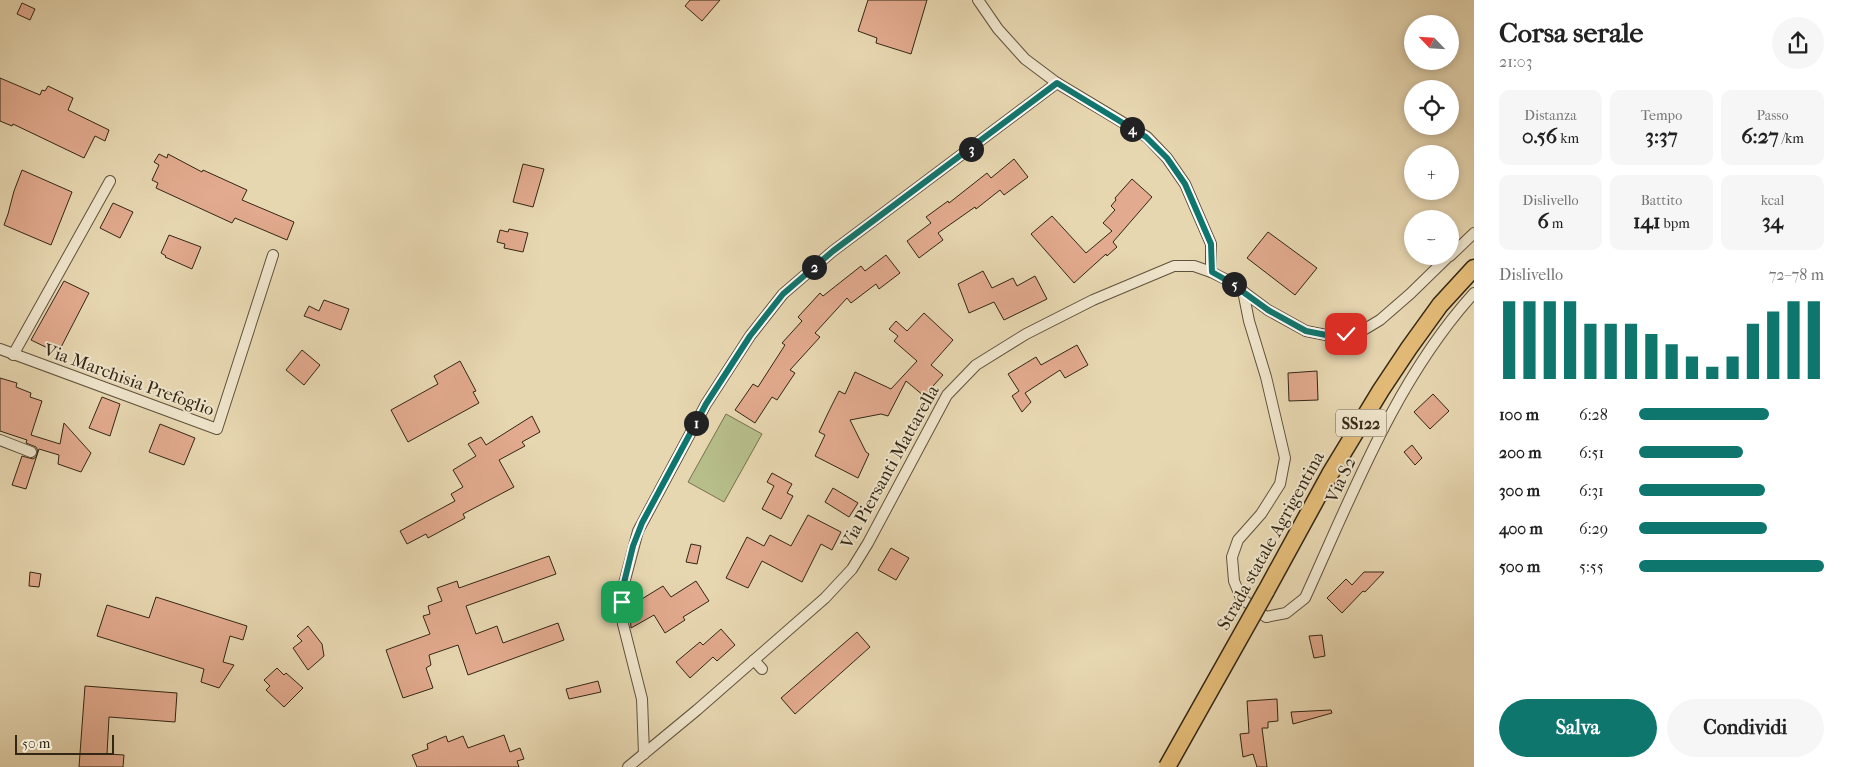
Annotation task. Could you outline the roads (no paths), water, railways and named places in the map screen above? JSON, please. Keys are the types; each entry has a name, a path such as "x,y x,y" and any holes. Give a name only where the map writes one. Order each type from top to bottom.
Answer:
{"main road":[{"name":"Strada statale Agrigentina","path":"1167,767 1330,474 1381,390 1440,305 1474,268"}],"street":[{"path":"978,0 1010,44 1025,59 1057,83 1146,137 1167,158 1185,184 1211,244 1212,272"},
{"path":"644,754 642,699 623,624 622,591 638,531 706,404 750,336 783,294 833,251 1057,83"},
{"path":"13,355 110,182"},
{"name":"Via Piersanti Mattarella","path":"1459,247 1474,233"},
{"name":"Via Marchisia Prefoglio","path":"0,349 217,429 273,255"},
{"name":"Via Piersanti Mattarella","path":"628,767 825,598 852,569 868,543 942,403 954,386 976,365 996,351 1068,312 1174,266 1194,266 1212,272 1243,291 1268,310 1306,331 1326,335 1346,334 1365,329 1380,320 1441,265"},
{"name":"Via S2","path":"1243,291 1285,458 1280,484 1261,514 1238,540 1232,557 1234,581 1241,598 1266,617 1286,613 1305,598 1384,426 1451,319 1474,293"},
{"path":"0,440 31,452"},
{"path":"754,660 762,669"}]}
